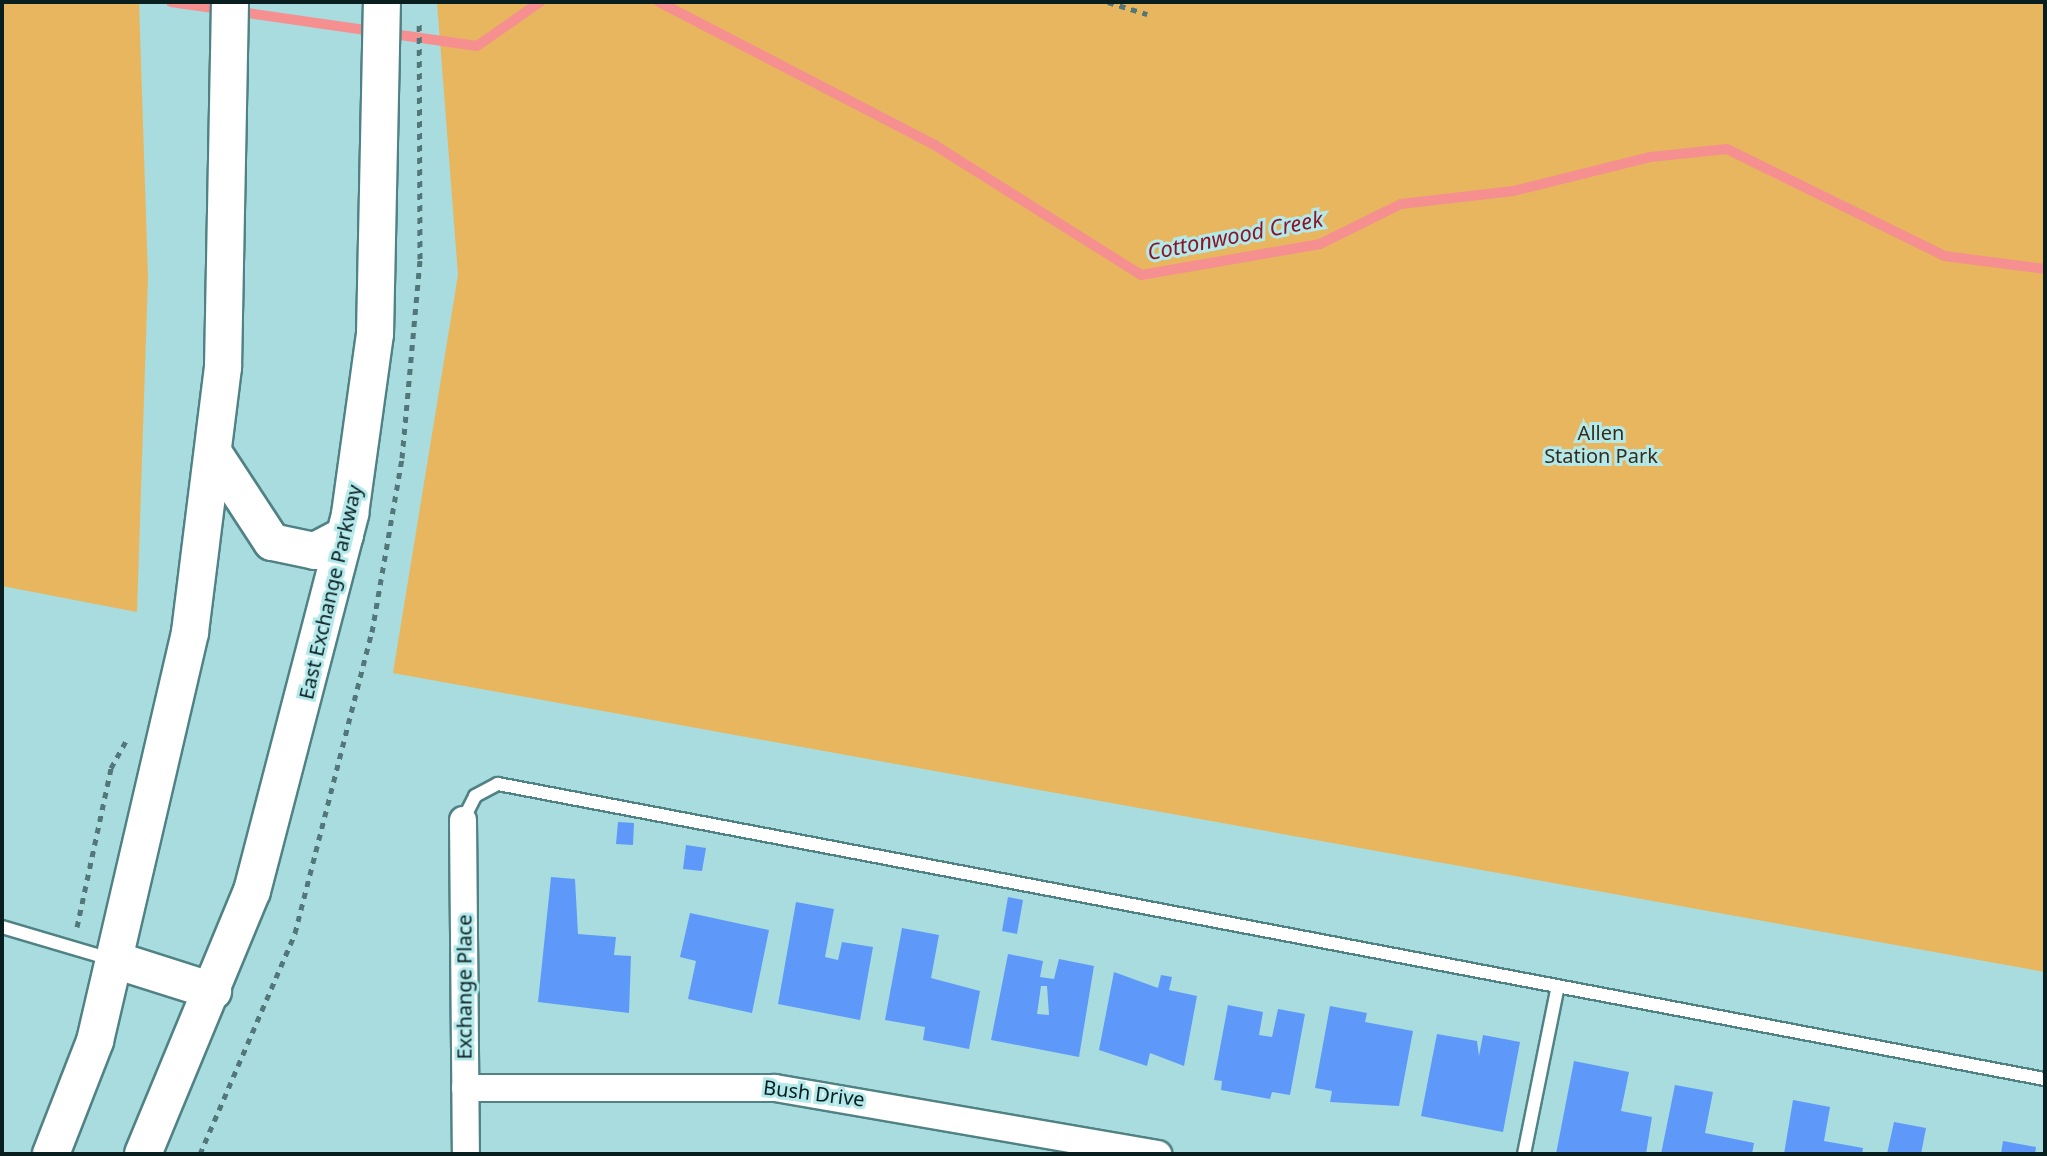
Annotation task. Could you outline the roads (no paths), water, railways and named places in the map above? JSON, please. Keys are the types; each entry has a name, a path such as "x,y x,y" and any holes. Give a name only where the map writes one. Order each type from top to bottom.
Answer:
{"main road":[{"path":"51,1154 95,1041 190,632 215,455 229,264 230,2"},
{"name":"East Exchange Parkway","path":"143,1154 213,991 284,786 345,535 367,416 379,259 382,2"},
{"path":"215,455 272,542 315,551 345,535"},
{"path":"115,960 213,991"}],"street":[{"name":"Exchange Place","path":"463,820 466,1154"},
{"name":"Bush Drive","path":"465,1088 775,1088 1153,1153"}],"lane":[{"path":"463,820 475,796 498,784 2045,1079"},
{"path":"2,927 115,960"},
{"path":"1524,1154 1558,986"}],"waterway":[{"name":"Cottonwood Creek","path":"171,2 477,46 540,2"},
{"name":"Cottonwood Creek","path":"659,2 933,144 1141,275 1320,244 1401,204 1513,191 1650,157 1727,149 1944,256 2045,269"}],"park label":[{"name":"Allen Station Park","path":"1601,444"}]}
